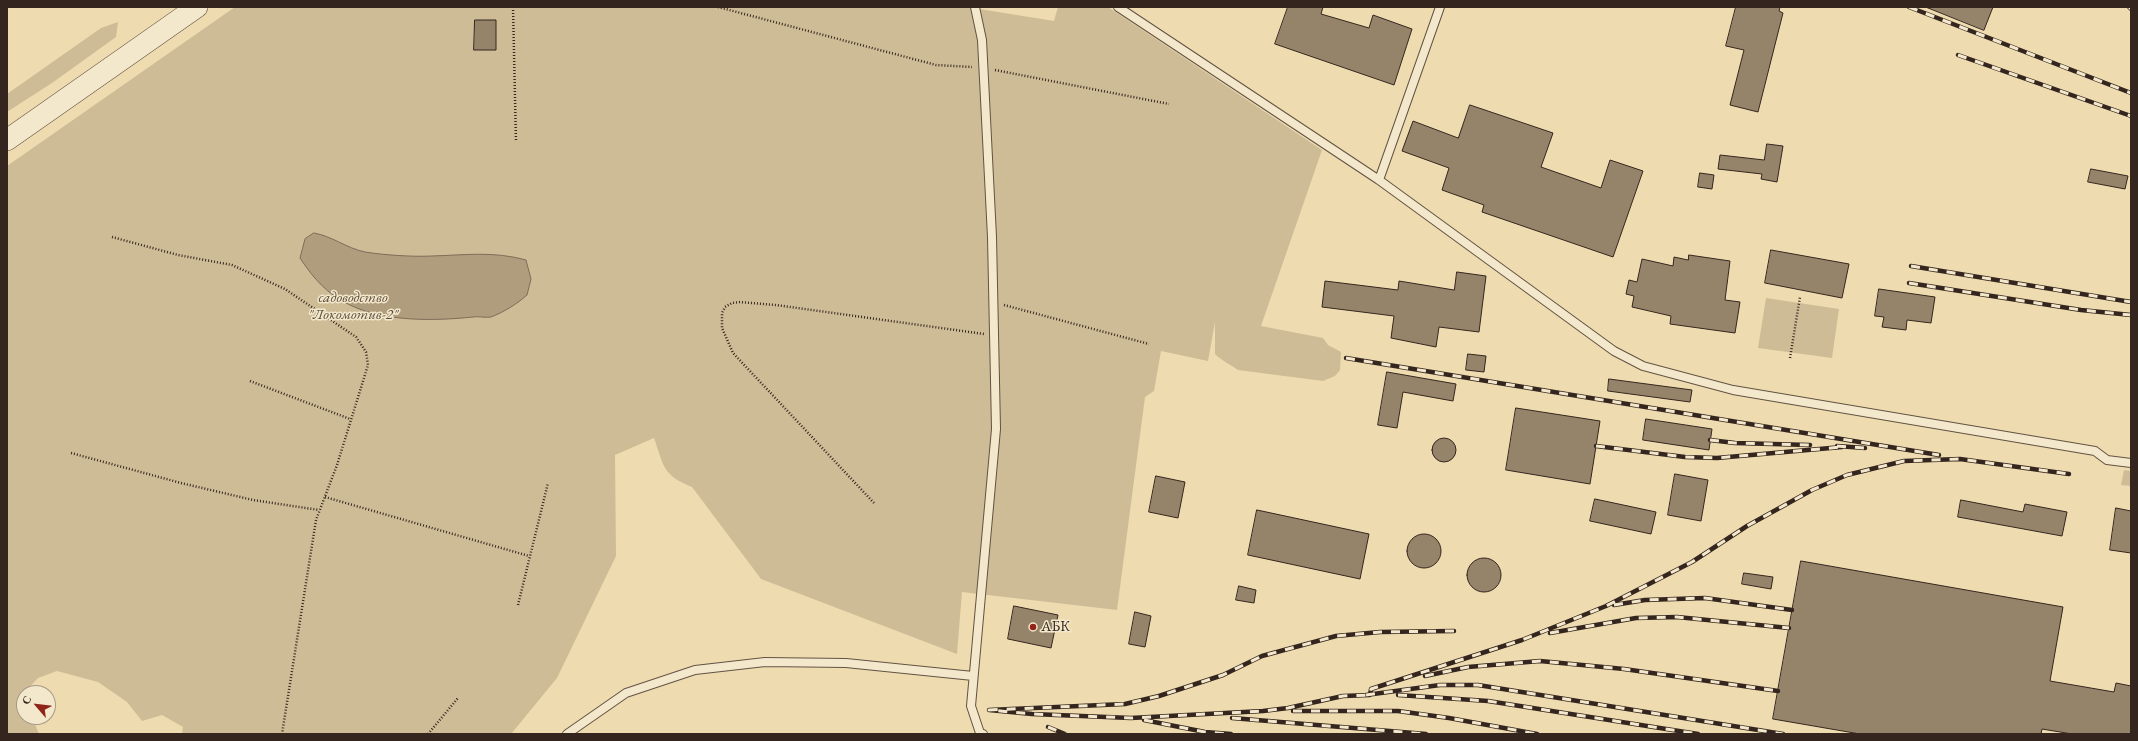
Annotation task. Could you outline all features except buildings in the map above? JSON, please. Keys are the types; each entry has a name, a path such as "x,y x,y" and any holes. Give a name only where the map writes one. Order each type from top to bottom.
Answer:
{"street":[{"path":"7,140 197,7"}],"lane":[{"path":"975,7 982,40 992,237 996,429 971,706 980,733 982,734"},
{"path":"1118,7 1379,180 1614,351 1643,366 1733,390 2095,451 2107,460 2131,463"},
{"path":"1379,180 1440,7"},
{"path":"567,734 626,693 695,670 765,662 838,663 973,676"}],"path":[{"path":"513,7 516,142"},
{"path":"718,7 936,65 983,68 1169,104"},
{"path":"112,237 178,255 232,265 285,289 356,337 366,352 368,366 316,520 282,734"},
{"path":"1790,358 1800,297"},
{"path":"874,503 733,353 722,328 722,313 725,307 732,303 740,302 776,305 994,335"},
{"path":"994,302 1108,331 1149,344"},
{"path":"250,381 350,419"},
{"path":"71,453 181,483 253,500 320,510"},
{"path":"518,605 548,483"},
{"path":"325,497 529,556"},
{"path":"428,734 458,698"}],"green space":[{"name":"садоводство \"Локомотив-2\"","path":"235,7 967,7 1054,21 1058,7 1108,7 1322,150 1261,326 1323,338 1328,345 1341,352 1340,370 1335,376 1323,381 1238,370 1220,359 1215,354 1215,322 1208,361 1161,351 1154,391 1145,397 1117,610 962,592 957,654 761,579 692,487 682,483 669,474 663,463 654,438 615,455 616,556 557,678 511,734 182,734 183,727 162,715 142,721 127,702 98,682 57,671 38,678 31,685 16,685 16,725 35,725 39,734 7,734 7,166"},
{"path":"118,22 116,37 52,83 7,112 7,94 101,28"},
{"path":"1766,298 1839,309 1832,358 1758,348"},
{"path":"2124,470 2131,471 2131,486 2121,485"}],"shaded area":[{"path":"314,233 365,252 398,256 468,254 502,255 526,260 531,279 527,295 519,302 491,317 410,319 379,315 364,311 342,301 328,291 310,272 300,258 305,239"}],"railway":[{"path":"1909,7 2131,93"},
{"path":"1958,55 2131,116"},
{"path":"1911,266 2131,302"},
{"path":"1909,283 2081,310 2131,315"},
{"path":"1346,358 1939,455"},
{"path":"1710,440 1735,443 1810,445"},
{"path":"1596,446 1685,457 1717,458 1842,447"},
{"path":"1837,446 1865,448"},
{"path":"1454,631 1380,632 1336,636 1262,656 1223,675 1159,696 1125,704 989,710 1032,714 1131,718 1263,711 1288,708 1343,696 1370,695 1371,689 1522,640 1606,606 1692,562 1747,526 1812,490 1847,475 1904,461 1960,459 2069,474"},
{"path":"1614,605 1645,600 1705,598 1792,610"},
{"path":"1550,633 1636,618 1677,617 1789,628"},
{"path":"1425,676 1468,667 1540,661 1624,669 1778,691"},
{"path":"1366,695 1440,685 1478,685 1783,734"},
{"path":"1398,695 1488,701 1698,734"},
{"path":"1293,711 1398,711 1449,718 1537,734"},
{"path":"1232,718 1426,734"},
{"path":"1144,720 1205,732 1231,734"},
{"path":"1048,727 1065,734"}],"place":[{"name":"АБК","path":"1033,627"}]}
